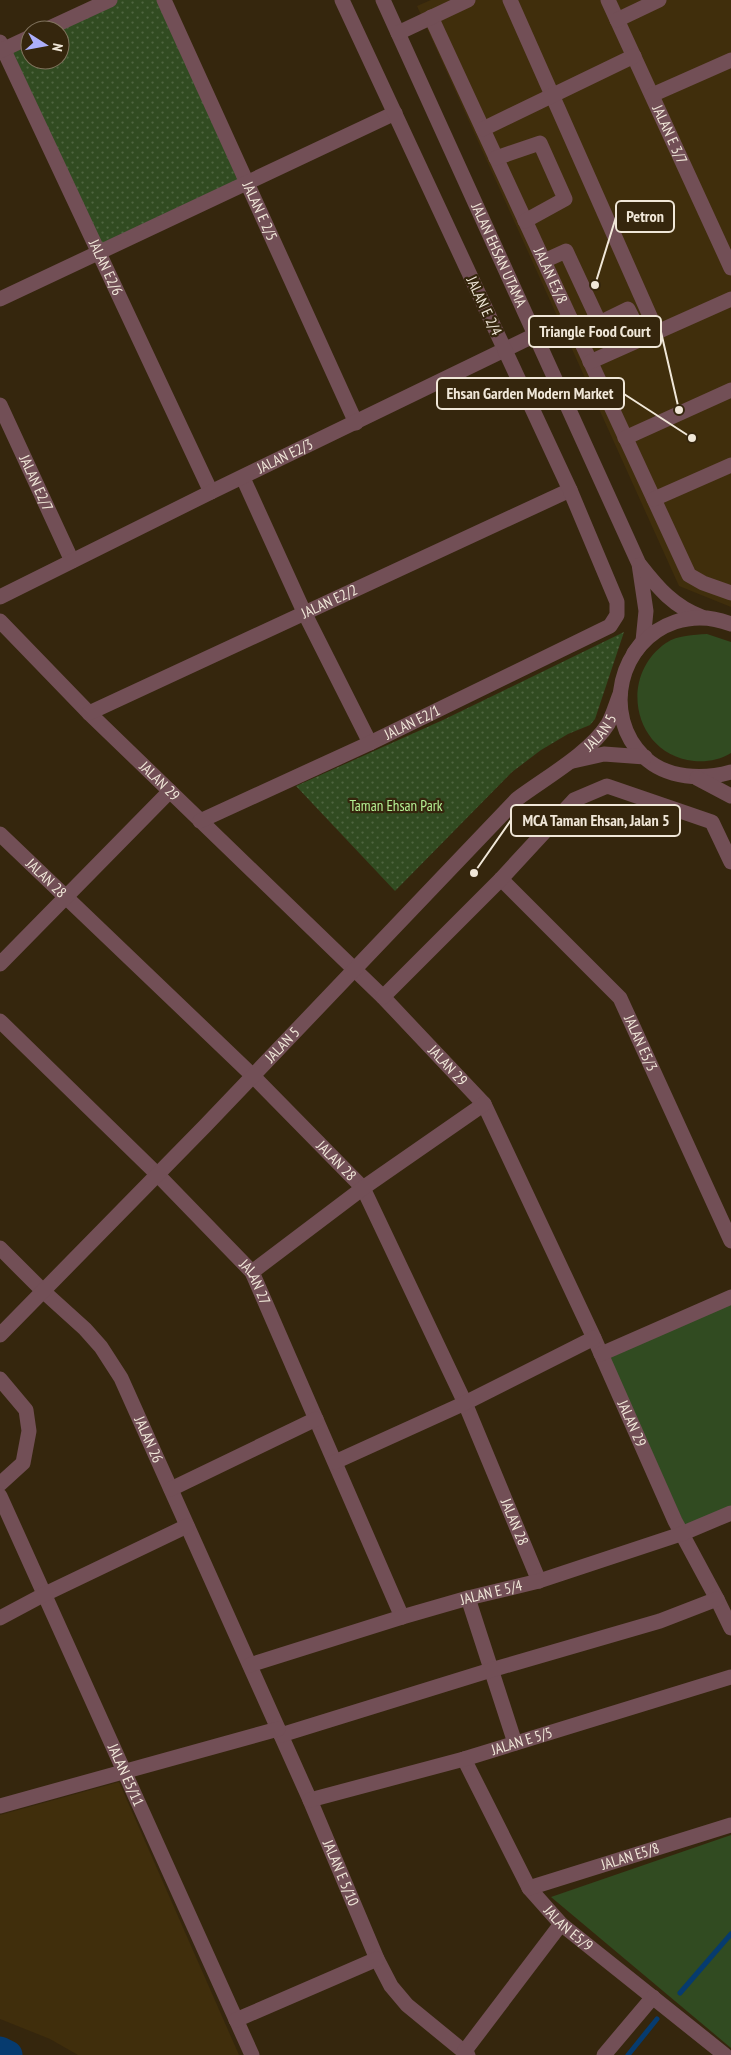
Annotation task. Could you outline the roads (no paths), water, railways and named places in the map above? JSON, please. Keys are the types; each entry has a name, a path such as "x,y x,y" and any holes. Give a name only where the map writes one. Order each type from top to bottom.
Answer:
{"street":[{"path":"67,20 110,0"},
{"name":"JALAN E 2/5","path":"164,0 356,423"},
{"name":"JALAN E 2/4","path":"342,0 570,490 617,602 617,615"},
{"path":"398,33 468,0"},
{"path":"510,0 657,332"},
{"name":"JALAN E 3/7","path":"608,0 731,268"},
{"path":"617,20 659,0"},
{"name":"JALAN EHSAN UTAMA","path":"385,1 639,564 646,611 643,641 634,653"},
{"name":"JALAN E3/8","path":"431,17 689,575 731,593"},
{"path":"1,47 20,40"},
{"name":"JALAN E2/6","path":"1,47 211,492"},
{"path":"483,129 634,56"},
{"path":"652,95 731,60"},
{"path":"0,299 395,113"},
{"path":"496,158 540,143 544,151 566,199 525,221"},
{"path":"544,261 566,250 598,322"},
{"path":"590,362 731,299"},
{"path":"577,334 598,322 628,309 642,338"},
{"name":"JALAN E2/3","path":"0,597 211,492 570,318"},
{"path":"625,438 731,390"},
{"name":"JALAN E2/7","path":"0,405 72,561"},
{"path":"654,499 731,465"},
{"path":"243,478 304,612 370,743"},
{"name":"JALAN E2/2","path":"89,712 570,490"},
{"name":"JALAN EHSAN UTAMA","path":"639,564 676,605 704,618"},
{"name":"JALAN E2/1","path":"200,821 370,743 610,626 617,615"},
{"path":"731,624 704,618 684,620 665,626 648,637 634,653 622,677 620,694 621,709 627,730 645,757 668,770 695,778 731,796"},
{"name":"JALAN 29","path":"0,621 200,821 383,997 484,1104 594,1338 681,1534 731,1628"},
{"name":"JALAN 5","path":"0,1335 517,799 569,762 596,738 608,724 620,694"},
{"name":"JALAN 5","path":"569,762 604,754 645,757"},
{"path":"695,778 731,772"},
{"path":"383,997 501,879 574,800 607,786 712,822 731,862"},
{"path":"0,964 170,791"},
{"name":"JALAN 28","path":"0,834 252,1075 363,1188 465,1403 539,1581"},
{"name":"JALAN E5/3","path":"501,879 620,998 731,1241"},
{"name":"JALAN 27","path":"2,1028 157,1174 252,1272 402,1616"},
{"path":"252,1272 363,1188 484,1104"},
{"name":"JALAN 26","path":"0,1248 42,1291 85,1329 113,1365 130,1394 250,1665"},
{"path":"601,1354 731,1297"},
{"path":"334,1462 465,1403 594,1338"},
{"path":"0,1379 26,1410 29,1430 23,1463 0,1484"},
{"path":"171,1489 316,1419"},
{"name":"JALAN E5/11","path":"0,1496 252,2055"},
{"name":"JALAN E 5/4","path":"250,1665 402,1616 539,1581 681,1534 731,1513"},
{"path":"0,1618 187,1526"},
{"path":"468,1598 515,1743"},
{"path":"0,1806 280,1732 660,1621 717,1599"},
{"name":"JALAN E 5/10","path":"250,1665 310,1800 377,1959 391,1986 407,2005 466,2053"},
{"name":"JALAN E 5/5","path":"310,1800 464,1759 731,1677"},
{"name":"JALAN E5/9","path":"464,1759 529,1888 561,1924 726,2055"},
{"name":"JALAN E5/8","path":"529,1888 731,1825"},
{"path":"466,2053 561,1924"},
{"path":"236,2020 377,1959"},
{"path":"604,2055 653,1997"}],"waterway":[{"path":"680,1993 731,1934"},
{"path":"628,2055 657,2019"},
{"path":"0,2051 8,2055"}],"place":[{"name":"Petron","path":"595,285"},
{"name":"Triangle Food Court","path":"679,410"},
{"name":"Ehsan Garden Modern Market","path":"692,438"},
{"name":"MCA Taman Ehsan, Jalan 5","path":"474,873"}],"park label":[{"name":"Taman Ehsan Park","path":"396,806"}]}
